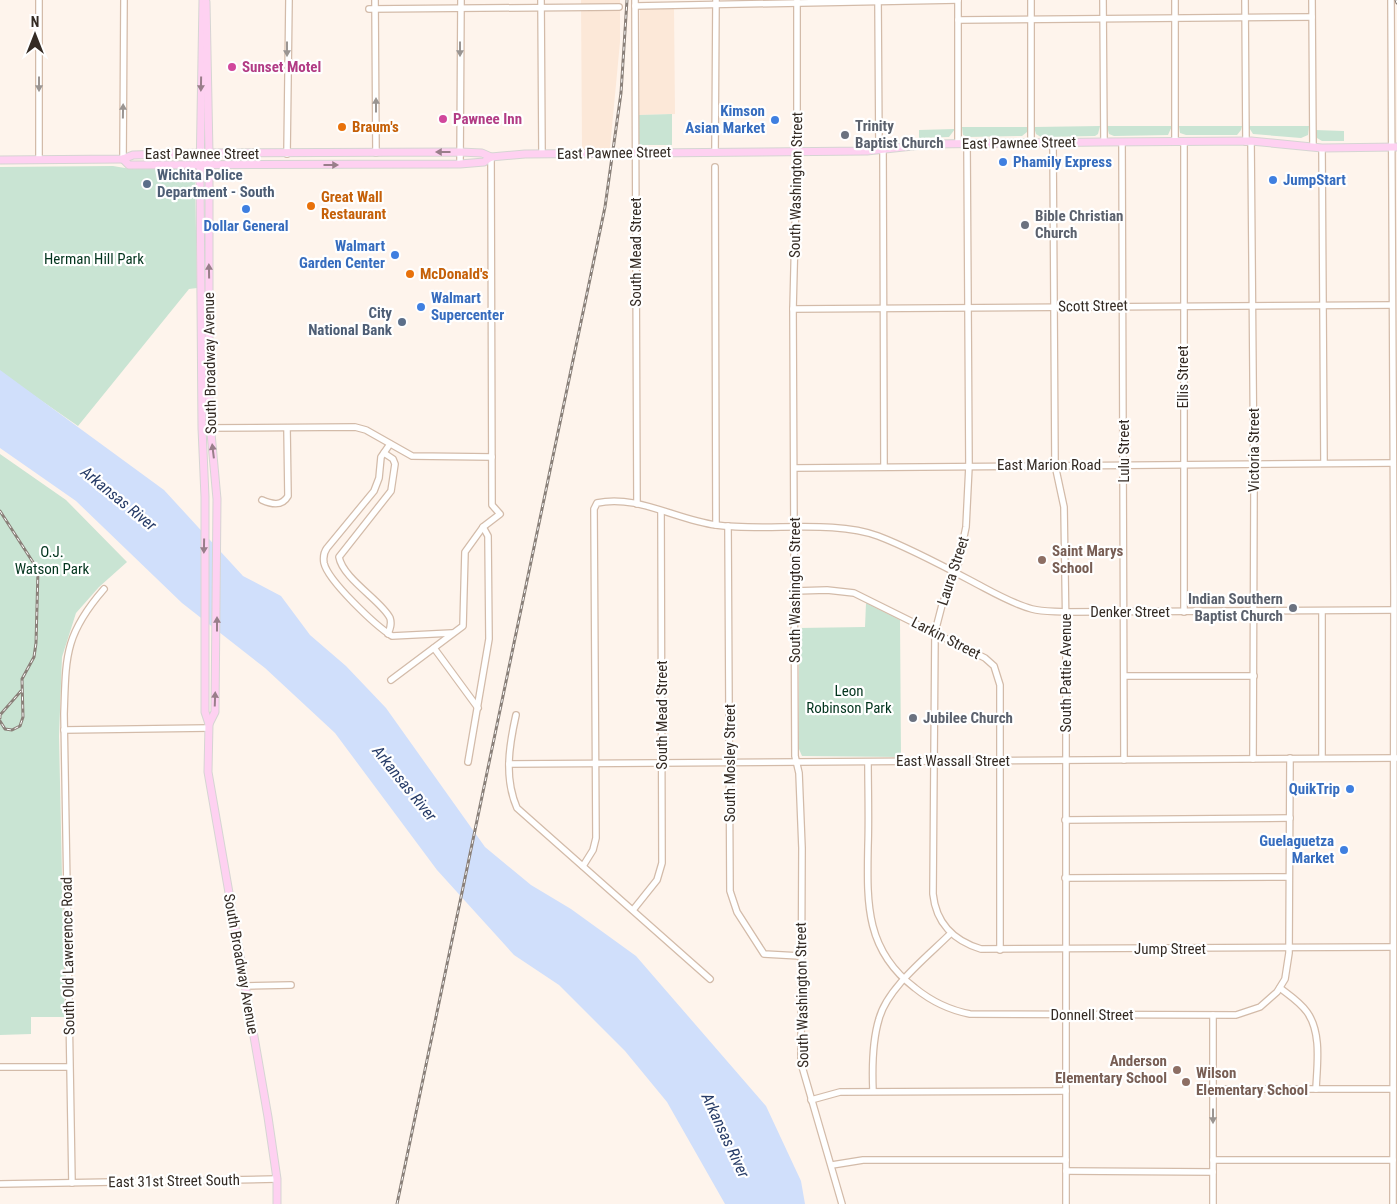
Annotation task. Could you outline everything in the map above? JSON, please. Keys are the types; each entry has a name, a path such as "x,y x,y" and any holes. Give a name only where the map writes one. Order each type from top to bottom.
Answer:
{"main road":[{"name":"South Broadway Avenue","path":"204,0 200,165 202,428 205,497 205,712 209,726 208,772 277,1179 277,1204"},
{"name":"South Broadway Avenue","path":"204,0 209,153 210,429 218,499 215,712 209,726"},
{"name":"East Pawnee Street","path":"0,160 123,160 133,155 200,153 460,152 482,153 491,157 636,152 881,150 911,145 1104,142 1249,141 1322,148 1395,147"},
{"name":"East Pawnee Street","path":"123,160 129,164 200,165 460,164 484,162 491,157"}],"street":[{"path":"39,0 39,160"},
{"path":"123,160 124,0"},
{"path":"287,154 289,0"},
{"path":"375,0 372,9 376,153"},
{"path":"460,0 460,164"},
{"path":"635,3 958,0 958,144"},
{"path":"1031,0 1031,143"},
{"path":"1104,0 1104,142"},
{"path":"1175,0 1175,142"},
{"name":"Victoria Street","path":"1245,0 1254,464 1253,759"},
{"path":"1312,0 1313,147"},
{"path":"1391,0 1395,147 1395,267 1392,305 1395,362 1393,463 1395,498 1393,610 1395,863 1393,947 1395,1048 1392,1204"},
{"name":"South Washington Street","path":"797,1 797,152 793,309 797,762 802,848 801,1063 842,1204"},
{"path":"878,1 884,467"},
{"path":"715,152 716,2"},
{"path":"372,9 460,8 542,3 619,7"},
{"path":"542,3 542,154"},
{"name":"South Mead Street","path":"635,3 637,504"},
{"path":"958,20 1312,17"},
{"name":"Lulu Street","path":"1122,142 1124,760"},
{"name":"Ellis Street","path":"1184,142 1184,612"},
{"name":"South Pattie Avenue","path":"1053,143 1055,465 1064,507 1066,612 1066,1204"},
{"name":"Laura Street","path":"950,934 940,918 934,901 935,632 942,605 955,572 966,527 969,466 967,144"},
{"path":"1322,148 1324,463"},
{"path":"391,680 463,626 465,552 483,527 500,514 492,505 491,157"},
{"path":"715,167 716,525"},
{"name":"Scott Street","path":"793,309 1392,305"},
{"path":"202,428 355,428 366,430 418,457 492,457"},
{"path":"262,500 278,504 284,502 288,496 287,428"},
{"path":"390,444 381,457 379,478 374,492 327,548 324,561 331,576 348,596 388,634 408,637 454,632"},
{"path":"384,452 393,459 394,464 391,491 339,558 350,576 389,616 391,626 388,634"},
{"name":"East Marion Road","path":"794,468 1393,463"},
{"path":"584,866 593,850 596,838 594,509 597,503 637,504 661,512 716,525 795,529"},
{"name":"South Mead Street","path":"633,910 657,880 662,863 661,512"},
{"name":"South Mosley Street","path":"728,526 730,892 737,912 764,954 800,956"},
{"path":"468,762 489,639 488,536 483,527"},
{"name":"Denker Street","path":"795,529 841,528 866,532 904,547 1006,599 1032,609 1066,612 1393,610"},
{"name":"South Old Lawerence Road","path":"72,1183 64,730 66,655 75,630 89,606 104,589"},
{"name":"Larkin Street","path":"795,591 827,590 854,593 985,658 994,666 1000,685 1000,950"},
{"path":"1322,611 1322,758"},
{"path":"434,648 478,708"},
{"path":"1124,676 1254,676"},
{"path":"516,715 510,742 509,785 517,808 710,979"},
{"path":"64,730 209,726"},
{"path":"1290,758 1289,949 1284,979 1280,988 1306,1011 1313,1026 1317,1046 1316,1089"},
{"name":"East Wassall Street","path":"509,764 1394,758"},
{"name":"Donnell Street","path":"868,762 868,907 873,931 882,952 904,980 924,996 961,1013 988,1016 1236,1015 1254,1010 1267,1002 1280,988"},
{"path":"1065,820 1290,818"},
{"path":"1065,878 1289,877"},
{"path":"873,1091 872,1059 879,1017 892,994 950,934"},
{"name":"Jump Street","path":"950,934 975,947 1000,950 1393,947"},
{"path":"245,986 291,985"},
{"path":"1213,1015 1213,1204"},
{"path":"0,1068 69,1067"},
{"path":"1213,1089 1393,1089"},
{"path":"811,1100 840,1092 1066,1091"},
{"path":"832,1166 863,1160 1066,1160"},
{"path":"1213,1160 1393,1160"},
{"path":"1066,1171 1213,1172"},
{"name":"East 31st Street South","path":"0,1184 277,1179"}],"shaded area":[{"path":"581,0 620,0 620,42 610,148 582,149"},
{"path":"674,8 675,114 639,115 640,9"},
{"path":"1393,863 1397,863 1397,1204 1393,1204"}],"green space":[{"path":"672,114 672,145 639,145 639,115"},
{"path":"1100,126 1098,134 1095,136 1041,137 1036,134 1034,127"},
{"path":"1107,126 1172,126 1168,135 1114,136 1109,134"},
{"path":"1179,126 1242,126 1237,135 1186,135 1180,133"},
{"path":"1248,126 1309,126 1308,135 1301,138 1253,134"},
{"path":"962,127 1027,127 1027,132 1022,136 968,137 963,135"},
{"path":"955,129 949,137 919,138 919,130"},
{"path":"1315,130 1344,131 1344,141 1322,141 1317,138"},
{"name":"Herman Hill Park","path":"113,166 131,169 185,168 195,176 197,288 189,289 78,426 0,372 0,167"},
{"name":"O.J. Watson Park","path":"0,454 66,500 127,562 99,587 76,613 62,657 59,736 65,1017 31,1017 31,1034 0,1035"},
{"name":"Leon Robinson Park","path":"866,603 900,620 901,757 802,756 799,749 799,628 865,627"}],"water":[{"name":"Arkansas River","path":"0,370 164,490 243,576 281,596 310,635 346,666 386,708 485,847 531,885 571,909 636,956 766,1106 801,1181 805,1204 725,1204 667,1102 625,1051 559,985 514,955 437,870 335,733 265,668 182,603 76,501 0,448"}],"railway":[{"path":"397,1204 605,207 621,93 627,0"},
{"path":"0,511 38,570 36,643 34,657 22,679 23,717 20,726 12,730 5,729 0,721"},
{"path":"0,718 0,715 21,691"}],"place":[{"name":"Sunset Motel","path":"232,67"},
{"name":"Pawnee Inn","path":"443,119"},
{"name":"Kimson Asian Market","path":"775,120"},
{"name":"Braum's","path":"342,127"},
{"name":"Trinity Baptist Church","path":"845,135"},
{"name":"Phamily Express","path":"1003,162"},
{"name":"JumpStart","path":"1273,180"},
{"name":"Wichita Police Department - South","path":"147,184"},
{"name":"Great Wall Restaurant","path":"311,206"},
{"name":"Dollar General","path":"246,209"},
{"name":"Bible Christian Church","path":"1025,225"},
{"name":"Walmart Garden Center","path":"395,255"},
{"name":"McDonald's","path":"410,274"},
{"name":"Walmart Supercenter","path":"421,307"},
{"name":"City National Bank","path":"402,322"},
{"name":"Saint Marys School","path":"1042,560"},
{"name":"Indian Southern Baptist Church","path":"1293,608"},
{"name":"Jubilee Church","path":"913,718"},
{"name":"QuikTrip","path":"1350,789"},
{"name":"Guelaguetza Market","path":"1344,850"},
{"name":"Anderson Elementary School","path":"1177,1070"},
{"name":"Wilson Elementary School","path":"1186,1082"}]}
